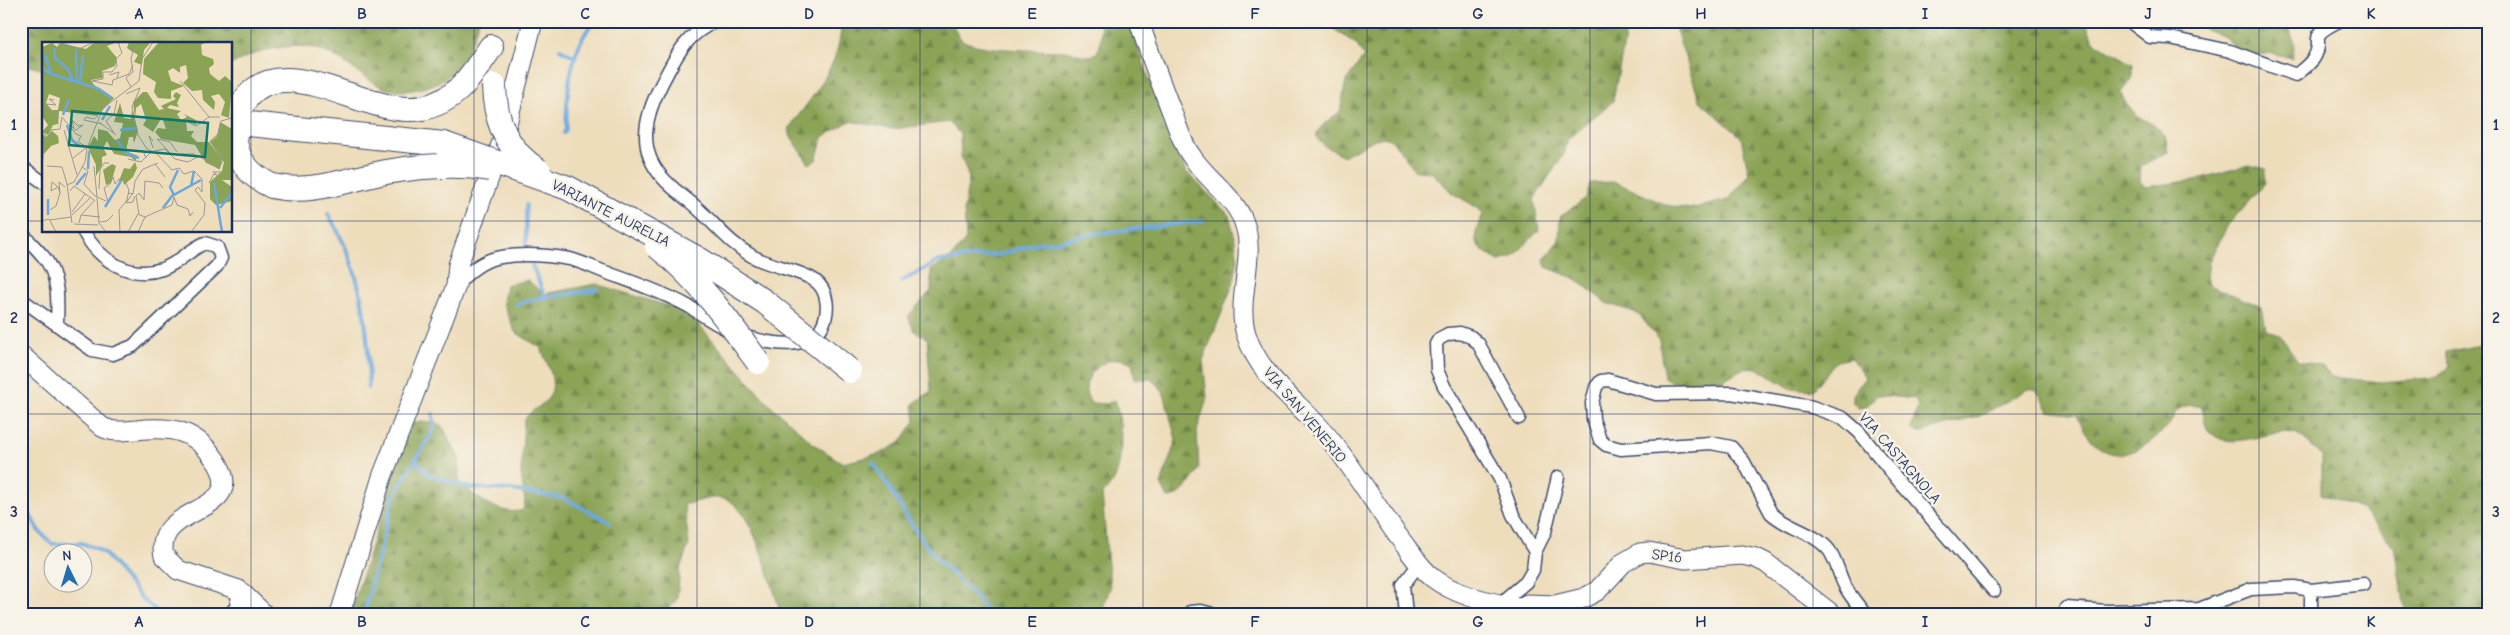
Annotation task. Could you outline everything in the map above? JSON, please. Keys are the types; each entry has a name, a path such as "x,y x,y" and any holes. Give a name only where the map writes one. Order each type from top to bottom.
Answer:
{"highway":[{"path":"491,48 494,107 499,124 515,152 529,165 568,188"},
{"path":"344,134 415,128 439,119 456,106 473,87 491,48"},
{"path":"491,48 466,84 442,102 422,108 390,108 293,79 275,80 258,88 241,106 236,122 235,139 244,164 256,178 272,186 291,190 312,189 386,172 446,166 482,168 520,175 568,188"},
{"name":"VARIANTE AURELIA","path":"249,124 444,144 568,188 700,260 765,302 850,370"},
{"path":"616,214 663,251 697,284 730,323 761,368"}],"street":[{"path":"340,614 382,477 456,286 458,265 502,139 533,21"},
{"path":"456,286 478,265 495,258 524,255 570,260 658,291 725,328 773,344 790,344 806,341 820,330 827,310 824,292 814,280 769,265 729,241 696,207 663,179 649,157 645,135 646,123 658,92 690,37 700,28 716,21"},
{"name":"VIA SAN VENERIO","path":"1139,21 1188,153 1231,201 1244,221 1247,247 1243,307 1249,343 1265,368 1288,398 1332,440 1419,564 1433,578 1471,598 1534,613"},
{"path":"2133,24 2150,37 2170,38 2230,51 2296,75 2314,58 2317,51 2317,37 2323,29 2339,21"},
{"path":"21,166 42,182"},
{"path":"21,232 44,257 53,274 58,297 57,324"},
{"path":"21,299 92,350 108,354 124,352 133,346 217,266 221,258 217,247 205,244 164,269 145,272 126,270 109,262 95,250 84,232"},
{"path":"1519,418 1478,343 1471,337 1460,333 1448,334 1439,339 1436,344 1437,370 1444,386 1500,479 1512,515 1535,552"},
{"path":"21,355 102,427 111,431 169,428 193,437 210,452 221,470 223,480 219,494 212,502 174,523 162,538 162,549 167,561 178,570 239,590 264,613"},
{"name":"VIA CASTAGNOLA","path":"1865,614 1843,582 1829,550 1819,541 1778,519 1771,513 1744,462 1731,447 1712,443 1621,448 1606,445 1600,440 1593,419 1592,403 1599,384 1604,380 1614,381 1656,394 1731,393 1812,407 1843,418 1872,446 1898,480 1994,591"},
{"path":"1500,604 1526,582 1533,570 1535,552 1545,532 1558,477"},
{"name":"SP16","path":"1500,604 1555,605 1584,598 1597,591 1630,557 1649,552 1685,559 1742,555 1756,558 1766,563 1832,614"},
{"path":"1406,614 1403,585 1419,564"},
{"path":"2066,608 2107,611 2199,609 2252,590 2294,587 2311,590 2364,584"},
{"path":"230,614 236,607 239,590"},
{"path":"2311,590 2311,614"},
{"path":"1190,612 1201,611 1212,614"},
{"path":"240,614 264,613"}],"green space":[{"path":"21,21 479,21 468,51 457,69 438,82 415,90 392,90 382,87 328,53 318,49 298,46 268,50 249,56 232,64 232,42 42,42 42,69 21,64"},
{"path":"839,21 951,21 961,39 976,45 1015,50 1070,51 1085,56 1092,56 1099,48 1101,39 1100,21 1129,21 1148,76 1185,170 1229,215 1238,260 1233,284 1203,360 1207,398 1197,431 1199,469 1182,492 1168,498 1161,484 1176,440 1162,390 1151,379 1135,379 1132,363 1123,360 1113,360 1096,368 1087,384 1087,394 1091,403 1107,404 1114,400 1121,429 1121,453 1117,474 1112,484 1102,494 1110,588 1101,614 781,614 762,553 747,521 739,509 730,501 714,498 684,505 689,544 680,569 677,599 664,614 350,614 408,431 412,424 420,422 437,423 444,429 459,458 459,482 473,494 489,504 506,511 523,510 525,502 521,473 524,421 529,414 548,399 553,385 550,370 541,348 515,332 503,303 506,285 528,280 543,294 596,284 678,309 699,325 768,403 815,445 843,463 879,454 900,443 915,421 913,404 931,391 927,338 914,331 908,316 931,291 931,270 951,258 966,239 964,209 969,178 961,156 960,134 949,122 893,129 850,121 823,137 816,160 809,164 790,135 789,128 816,92 831,67 840,39 841,24"},
{"path":"1322,21 1621,21 1625,38 1613,101 1568,139 1564,154 1534,199 1539,230 1513,257 1499,261 1483,251 1478,246 1475,237 1483,214 1478,208 1452,193 1431,172 1415,171 1397,147 1386,138 1371,141 1344,156 1319,141 1318,131 1340,112 1346,81 1364,56 1356,44"},
{"path":"1673,21 2086,21 2093,41 2133,64 2132,79 2121,92 2125,101 2130,109 2156,127 2165,136 2168,152 2141,166 2140,181 2145,187 2195,180 2248,165 2266,169 2265,183 2228,225 2209,261 2207,277 2209,285 2262,307 2266,330 2280,335 2298,361 2320,365 2332,377 2381,382 2437,376 2449,367 2446,352 2484,344 2489,347 2489,614 2406,614 2394,547 2363,510 2321,494 2321,455 2305,440 2294,433 2284,432 2238,441 2227,440 2217,437 2208,430 2202,407 2193,405 2177,410 2169,425 2143,447 2118,454 2107,452 2096,445 2077,415 2049,411 2037,391 2029,389 1980,416 1918,433 1911,429 1918,406 1915,399 1877,395 1866,407 1858,408 1853,403 1853,395 1865,377 1852,358 1837,361 1813,390 1790,388 1757,368 1742,369 1716,384 1671,382 1664,378 1659,340 1641,317 1634,312 1606,303 1576,279 1546,267 1544,259 1559,240 1560,217 1586,198 1590,183 1615,182 1666,205 1690,209 1728,200 1749,175 1741,137 1700,101"},
{"path":"2192,21 2286,21 2295,43 2292,58 2270,53 2252,57 2239,53 2227,38 2193,24"}],"waterway":[{"path":"564,133 574,59 579,45 594,21"},
{"path":"560,49 575,57"},
{"path":"526,205 526,252"},
{"path":"328,214 350,258 363,305 369,369 368,388"},
{"path":"902,281 939,261 1002,254 1037,243 1054,242 1092,234 1203,221"},
{"path":"532,265 545,297"},
{"path":"516,305 536,299 597,289"},
{"path":"364,614 393,498 434,429 433,414"},
{"path":"415,459 429,475 470,488 511,490 563,498 610,522"},
{"path":"873,463 930,550 990,614"},
{"path":"21,467 27,509 38,530 52,544 81,543 96,548 105,554 143,600 160,614"}]}
